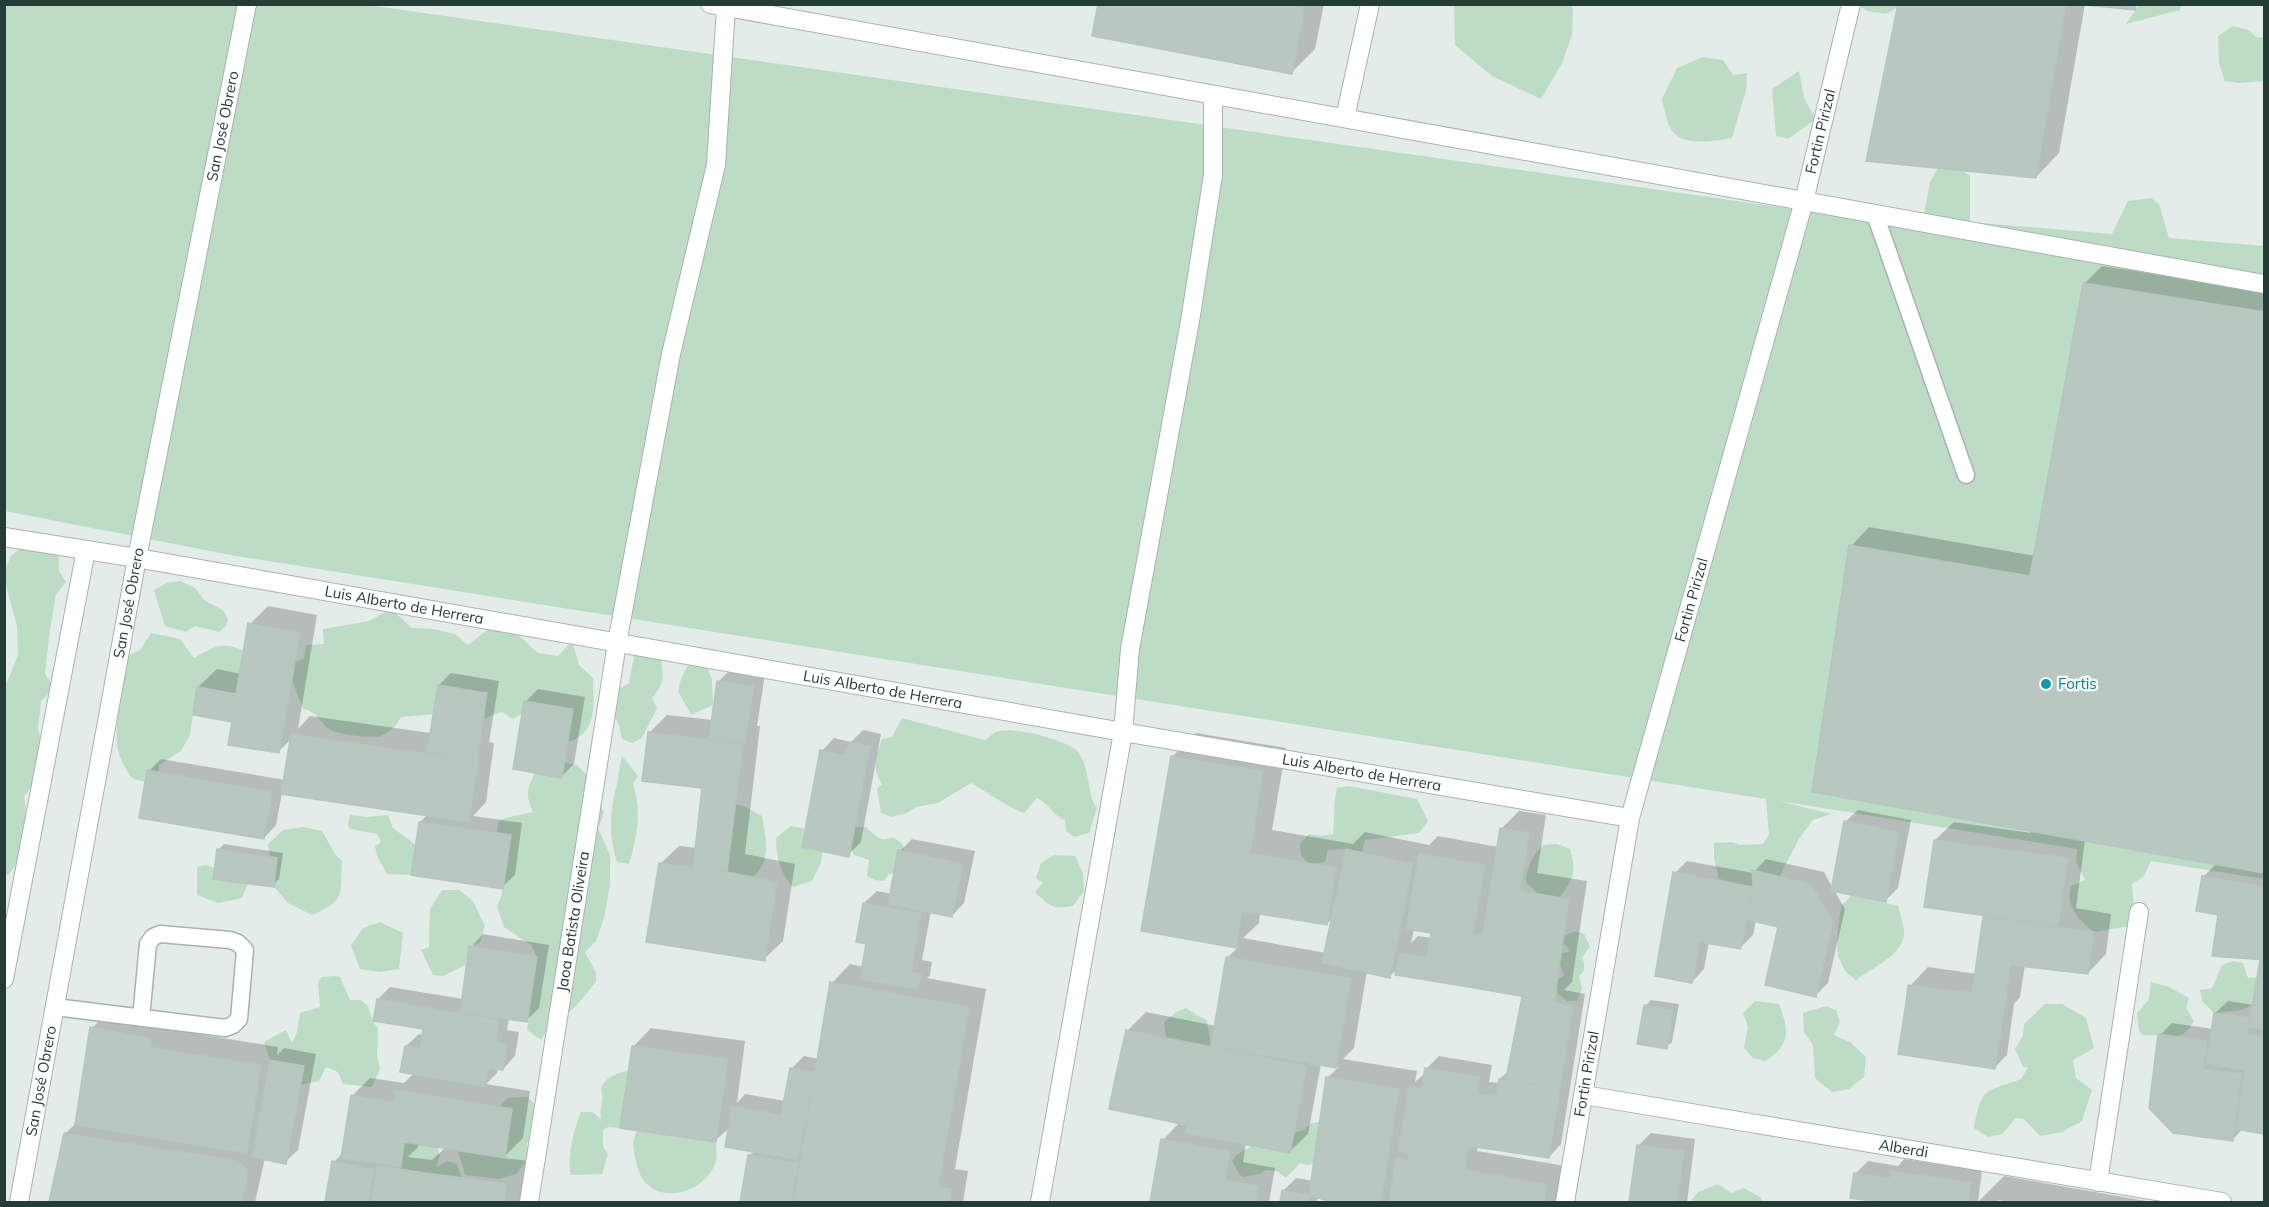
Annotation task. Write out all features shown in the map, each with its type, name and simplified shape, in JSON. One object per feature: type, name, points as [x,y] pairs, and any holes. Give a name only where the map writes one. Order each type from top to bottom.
[{"type":"street","name":"San José Obrero","points":[[19,1203],[137,558],[247,4]]},
{"type":"street","points":[[1345,118],[1370,4]]},
{"type":"street","name":"Fortin Pirizal","points":[[1565,1203],[1630,818],[1804,201],[1851,4]]},
{"type":"street","points":[[718,6],[2265,284]]},
{"type":"street","name":"Jaoa Batista Oliveira","points":[[529,1203],[617,643],[671,354],[716,165],[718,6]]},
{"type":"street","points":[[1040,1203],[1123,732],[1130,649],[1188,332],[1213,176],[1213,95]]},
{"type":"street","name":"Luis Alberto de Herrera","points":[[4,537],[137,558],[1123,732],[1630,818]]},
{"type":"street","points":[[4,980],[86,550]]},
{"type":"street","points":[[2098,1182],[2139,912]]},
{"type":"street","name":"Alberdi","points":[[1584,1095],[2222,1203]]},
{"type":"lane","points":[[1875,214],[1966,475]]},
{"type":"lane","points":[[55,1007],[141,1018],[225,1028],[233,1025],[239,1018],[245,950],[238,943],[230,940],[160,934],[153,937],[148,944],[141,1018]]},
{"type":"green space","points":[[2139,4],[2181,5],[2180,10],[2126,24]]},
{"type":"green space","points":[[4,5],[368,5],[1786,208],[1923,219],[1930,182],[1938,168],[1954,165],[1970,176],[1970,222],[2112,234],[2128,201],[2151,198],[2159,204],[2169,238],[2264,246],[2264,879],[2151,861],[2144,876],[2132,884],[2134,907],[2129,926],[2094,932],[2078,918],[2070,900],[2071,886],[2085,880],[2076,862],[2077,849],[1779,801],[1831,814],[1813,820],[1799,839],[1779,877],[1752,871],[1753,887],[1719,879],[1714,859],[1714,843],[1763,844],[1769,834],[1766,799],[236,556],[5,511]]},
{"type":"green space","points":[[1454,5],[1570,5],[1573,8],[1572,35],[1562,63],[1541,99],[1492,76],[1455,45]]},
{"type":"green space","points":[[1858,5],[1901,5],[1886,14],[1868,11]]},
{"type":"green space","points":[[2233,26],[2248,30],[2258,38],[2264,37],[2264,81],[2239,83],[2225,81],[2219,64],[2218,36]]},
{"type":"green space","points":[[1703,57],[1723,60],[1733,75],[1747,73],[1746,90],[1732,138],[1698,142],[1681,138],[1675,134],[1667,121],[1662,99],[1677,68]]},
{"type":"green space","points":[[1799,71],[1804,98],[1816,119],[1788,139],[1776,136],[1772,89]]},
{"type":"green space","points":[[39,533],[58,540],[59,571],[66,582],[56,594],[45,674],[55,688],[41,701],[38,729],[48,762],[24,797],[31,847],[5,876],[5,687],[18,655],[17,626],[5,582],[5,569],[11,556]]},
{"type":"green space","points":[[180,581],[195,588],[204,600],[224,611],[228,620],[226,626],[219,632],[195,626],[186,632],[165,626],[154,590],[167,583]]},
{"type":"green space","points":[[391,609],[412,628],[433,629],[455,634],[468,645],[491,627],[513,630],[538,653],[558,656],[572,641],[579,665],[593,678],[593,707],[590,724],[585,732],[568,742],[573,709],[524,701],[522,714],[513,719],[502,712],[483,719],[487,693],[438,685],[433,714],[401,717],[388,733],[381,736],[354,736],[329,729],[315,714],[303,709],[292,680],[294,663],[304,658],[306,645],[324,644],[323,629],[369,621]]},
{"type":"green space","points":[[151,633],[180,639],[194,658],[223,646],[243,650],[236,694],[197,687],[190,735],[181,751],[159,765],[159,772],[145,782],[132,778],[121,760],[117,743],[120,704],[111,696],[109,665],[140,650]]},
{"type":"green space","points":[[635,651],[660,656],[663,674],[659,688],[652,698],[657,708],[642,738],[632,743],[622,739],[619,725],[612,711],[616,691],[629,683]]},
{"type":"green space","points":[[690,661],[707,667],[712,679],[713,705],[691,715],[678,691]]},
{"type":"green space","points":[[902,718],[985,740],[996,732],[1013,730],[1062,742],[1071,747],[1081,757],[1091,795],[1097,808],[1089,833],[1074,837],[1066,831],[1065,820],[1037,798],[1024,813],[971,783],[938,803],[916,807],[907,813],[891,817],[881,813],[877,789],[882,784],[877,772],[876,757],[882,739],[892,737]]},
{"type":"green space","points":[[622,756],[638,776],[633,784],[638,814],[629,864],[617,862],[611,833],[613,804]]},
{"type":"green space","points":[[565,763],[577,765],[591,779],[604,813],[598,828],[610,855],[610,885],[604,918],[596,941],[585,952],[596,973],[596,982],[577,1005],[549,1027],[541,1040],[527,1030],[537,957],[531,945],[504,927],[497,907],[502,894],[510,835],[497,833],[498,822],[505,818],[533,812],[528,792],[535,773],[562,777]]},
{"type":"green space","points":[[1349,786],[1417,799],[1428,821],[1419,833],[1365,840],[1362,852],[1346,849],[1328,850],[1325,862],[1309,864],[1301,855],[1300,844],[1309,834],[1321,836],[1333,834],[1337,788]]},
{"type":"green space","points":[[735,804],[762,816],[766,841],[765,857],[763,864],[753,877],[727,872]]},
{"type":"green space","points":[[350,815],[367,817],[388,815],[393,828],[416,845],[411,875],[387,874],[377,856],[375,846],[381,842],[377,834],[350,829],[348,825]]},
{"type":"green space","points":[[791,826],[806,829],[802,847],[822,852],[821,863],[812,881],[793,887],[782,870],[776,845],[776,838]]},
{"type":"green space","points":[[303,827],[322,831],[335,854],[342,861],[339,896],[331,905],[312,915],[288,903],[274,887],[277,859],[270,857],[268,844],[283,830]]},
{"type":"green space","points":[[854,827],[866,827],[878,838],[893,837],[903,844],[904,851],[898,851],[894,873],[889,874],[884,881],[867,876],[869,860],[854,855],[851,847]]},
{"type":"green space","points":[[1557,844],[1570,849],[1573,863],[1573,874],[1560,897],[1537,893],[1526,882],[1529,866],[1539,849],[1543,845]]},
{"type":"green space","points":[[1054,855],[1075,856],[1083,873],[1084,891],[1073,906],[1052,906],[1035,892],[1043,883],[1036,878],[1041,863]]},
{"type":"green space","points":[[206,865],[214,868],[213,879],[248,883],[242,898],[218,903],[197,895],[197,867]]},
{"type":"green space","points":[[442,890],[459,890],[473,901],[485,926],[480,943],[469,946],[467,964],[443,976],[433,975],[421,950],[429,947],[430,909]]},
{"type":"green space","points":[[1852,895],[1898,906],[1904,930],[1900,946],[1894,953],[1856,980],[1845,971],[1838,956],[1837,939],[1841,906]]},
{"type":"green space","points":[[380,922],[403,933],[399,969],[380,972],[360,969],[351,945],[363,928]]},
{"type":"green space","points":[[1575,931],[1584,934],[1590,946],[1582,958],[1584,971],[1579,976],[1582,989],[1577,1001],[1567,1001],[1558,994],[1557,981],[1564,975],[1559,963],[1561,953],[1569,952],[1567,946],[1562,944],[1564,936]]},
{"type":"green space","points":[[2233,961],[2243,963],[2248,978],[2257,977],[2252,1005],[2242,1010],[2214,1013],[2202,1001],[2200,990],[2212,988],[2222,965]]},
{"type":"green space","points":[[322,977],[340,977],[350,1000],[361,1000],[368,1006],[378,1029],[377,1055],[380,1069],[372,1087],[343,1084],[338,1072],[326,1067],[319,1081],[301,1085],[304,1066],[270,1060],[264,1042],[286,1030],[292,1043],[297,1032],[300,1013],[320,1007],[318,982]]},
{"type":"green space","points":[[2151,982],[2169,987],[2189,998],[2186,1008],[2194,1021],[2184,1033],[2172,1037],[2142,1035],[2139,1031],[2137,1013],[2149,999]]},
{"type":"green space","points":[[1755,1001],[1779,1004],[1785,1022],[1786,1036],[1780,1049],[1765,1061],[1753,1058],[1744,1048],[1748,1027],[1743,1013]]},
{"type":"green space","points":[[2045,1004],[2062,1004],[2086,1018],[2094,1048],[2073,1060],[2076,1078],[2092,1090],[2082,1121],[2062,1132],[2040,1136],[2024,1119],[2016,1118],[2002,1134],[1988,1137],[1974,1128],[1983,1097],[1992,1089],[2021,1079],[2028,1067],[2023,1067],[2015,1049],[2023,1036],[2024,1024]]},
{"type":"green space","points":[[1826,1006],[1836,1010],[1840,1022],[1834,1035],[1850,1042],[1866,1057],[1864,1077],[1849,1089],[1832,1092],[1815,1078],[1813,1045],[1804,1032],[1803,1013]]},
{"type":"green space","points":[[1186,1008],[1207,1020],[1211,1046],[1166,1038],[1164,1022],[1176,1012]]},
{"type":"green space","points":[[628,1071],[620,1128],[608,1127],[603,1130],[603,1147],[608,1154],[602,1174],[570,1175],[572,1143],[581,1112],[592,1112],[601,1119],[602,1086],[612,1076]]},
{"type":"green space","points":[[528,1097],[538,1108],[541,1122],[527,1143],[528,1153],[525,1163],[516,1174],[499,1179],[465,1175],[458,1151],[505,1158],[512,1109],[500,1106],[508,1098]]},
{"type":"green space","points":[[1319,1122],[1314,1163],[1306,1165],[1300,1163],[1286,1178],[1277,1171],[1266,1170],[1260,1174],[1244,1177],[1240,1175],[1232,1161],[1236,1155],[1252,1146],[1290,1153],[1294,1133],[1304,1130],[1311,1123]]},
{"type":"green space","points":[[637,1131],[716,1142],[716,1161],[712,1171],[696,1186],[686,1191],[665,1193],[655,1190],[640,1174],[633,1144]]},
{"type":"green space","points":[[404,1142],[437,1147],[440,1156],[436,1167],[448,1161],[457,1164],[462,1178],[401,1170]]},
{"type":"green space","points":[[1718,1184],[1731,1193],[1744,1188],[1760,1197],[1764,1202],[1690,1202],[1698,1192]]},
{"type":"building","points":[[1098,4],[1305,4],[1292,74],[1092,36]]},
{"type":"building","points":[[1898,4],[2066,4],[2036,178],[1866,161]]},
{"type":"building","points":[[2077,4],[2136,4],[2135,10]]},
{"type":"building","name":"Fortis","points":[[2083,283],[2264,312],[2264,873],[1812,792],[1849,545],[2030,576]]},
{"type":"building","points":[[248,623],[300,633],[279,753],[228,745],[232,722],[193,715],[197,687],[236,694]]},
{"type":"building","points":[[717,681],[754,686],[745,743],[709,738]]},
{"type":"building","points":[[438,685],[487,693],[477,761],[427,752]]},
{"type":"building","points":[[524,701],[573,709],[562,778],[513,769]]},
{"type":"building","points":[[648,732],[743,744],[727,872],[693,868],[702,788],[642,781]]},
{"type":"building","points":[[291,734],[478,761],[469,822],[281,794]]},
{"type":"building","points":[[849,742],[870,746],[849,857],[802,847],[820,750],[843,755]]},
{"type":"building","points":[[1171,756],[1263,771],[1250,853],[1336,868],[1327,925],[1242,911],[1236,948],[1141,931]]},
{"type":"building","points":[[147,770],[272,792],[264,839],[139,818]]},
{"type":"building","points":[[1844,821],[1899,832],[1886,902],[1831,891]]},
{"type":"building","points":[[419,822],[511,835],[503,889],[411,875]]},
{"type":"building","points":[[1500,828],[1529,833],[1520,891],[1569,899],[1554,1002],[1474,988]]},
{"type":"building","points":[[1934,840],[2068,858],[2058,926],[1924,907]]},
{"type":"building","points":[[217,849],[277,858],[274,887],[213,879]]},
{"type":"building","points":[[1346,849],[1413,864],[1390,978],[1322,963]]},
{"type":"building","points":[[898,850],[963,864],[952,917],[888,904]]},
{"type":"building","points":[[1419,854],[1485,865],[1473,934],[1483,936],[1474,988],[1395,975],[1399,953],[1427,958],[1431,933],[1406,929]]},
{"type":"building","points":[[659,863],[727,872],[777,882],[765,961],[646,942]]},
{"type":"building","points":[[1752,870],[1811,884],[1833,922],[1816,997],[1765,985],[1778,927],[1741,918],[1753,887]]},
{"type":"building","points":[[1673,872],[1753,887],[1741,949],[1700,942],[1692,983],[1655,976]]},
{"type":"building","points":[[2202,876],[2264,887],[2264,960],[2212,956],[2218,915],[2196,911]]},
{"type":"building","points":[[863,903],[921,913],[911,972],[921,974],[918,989],[860,979],[866,944],[856,942]]},
{"type":"building","points":[[1983,917],[2094,932],[2088,974],[2010,965],[2003,1017],[1906,1003],[1908,985],[1972,993]]},
{"type":"building","points":[[469,946],[537,957],[527,1022],[460,1012]]},
{"type":"building","points":[[1226,957],[1351,978],[1336,1068],[1211,1046]]},
{"type":"building","points":[[2260,959],[2264,960],[2264,1029],[2249,1027]]},
{"type":"building","points":[[830,982],[969,1007],[954,1097],[815,1072]]},
{"type":"building","points":[[1522,997],[1573,1006],[1560,1088],[1506,1079]]},
{"type":"building","points":[[377,999],[499,1020],[496,1042],[507,1044],[503,1070],[489,1068],[485,1087],[400,1072],[405,1046],[420,1048],[423,1029],[373,1021]]},
{"type":"building","points":[[1906,1003],[2003,1017],[1995,1069],[1898,1054]]},
{"type":"building","points":[[1644,1005],[1673,1010],[1667,1049],[1637,1044]]},
{"type":"building","points":[[2214,1013],[2250,1018],[2247,1034],[2264,1037],[2264,1134],[2236,1129],[2245,1070],[2206,1064]]},
{"type":"building","points":[[90,1027],[151,1038],[149,1047],[261,1065],[247,1153],[75,1125]]},
{"type":"building","points":[[1126,1030],[1307,1066],[1290,1153],[1185,1133],[1193,1095],[1115,1079]]},
{"type":"building","points":[[2158,1034],[2207,1041],[2203,1069],[2241,1074],[2233,1141],[2173,1133],[2149,1108]]},
{"type":"building","points":[[632,1046],[728,1059],[716,1142],[620,1128]]},
{"type":"building","points":[[270,1060],[304,1066],[286,1164],[252,1157]]},
{"type":"building","points":[[790,1068],[815,1072],[798,1160],[725,1147],[732,1106],[781,1115]]},
{"type":"building","points":[[1425,1068],[1480,1077],[1476,1102],[1465,1101],[1460,1135],[1470,1137],[1464,1174],[1408,1165],[1409,1154],[1398,1152],[1409,1086],[1421,1089]]},
{"type":"building","points":[[815,1072],[954,1097],[938,1187],[800,1166]]},
{"type":"building","points":[[1326,1077],[1399,1089],[1381,1202],[1331,1202],[1309,1195]]},
{"type":"building","points":[[1115,1079],[1193,1095],[1187,1125],[1109,1109]]},
{"type":"building","points":[[1499,1079],[1560,1088],[1549,1158],[1470,1146],[1470,1137],[1460,1135],[1465,1101],[1476,1102],[1477,1094],[1496,1096]]},
{"type":"building","points":[[395,1090],[512,1109],[505,1158],[404,1142],[401,1167],[341,1158],[351,1095],[394,1102]]},
{"type":"building","points":[[64,1133],[238,1161],[248,1170],[242,1202],[49,1202]]},
{"type":"building","points":[[1161,1139],[1230,1151],[1225,1180],[1258,1186],[1255,1202],[1150,1202]]},
{"type":"building","points":[[1637,1145],[1684,1151],[1677,1202],[1629,1202]]},
{"type":"building","points":[[748,1155],[798,1163],[792,1202],[740,1202]]},
{"type":"building","points":[[1396,1158],[1547,1184],[1544,1202],[1389,1202]]},
{"type":"building","points":[[332,1161],[374,1169],[368,1202],[325,1202]]},
{"type":"building","points":[[377,1166],[418,1172],[414,1202],[372,1202]]},
{"type":"building","points":[[800,1166],[951,1189],[949,1202],[794,1202]]},
{"type":"building","points":[[1891,1171],[1971,1183],[1968,1202],[1880,1202],[1850,1198],[1854,1173],[1890,1178]]},
{"type":"building","points":[[418,1172],[507,1184],[504,1202],[414,1202]]},
{"type":"building","points":[[1282,1190],[1309,1195],[1308,1202],[1280,1202]]},
{"type":"place","name":"Fortis","points":[[2046,684]]}]
